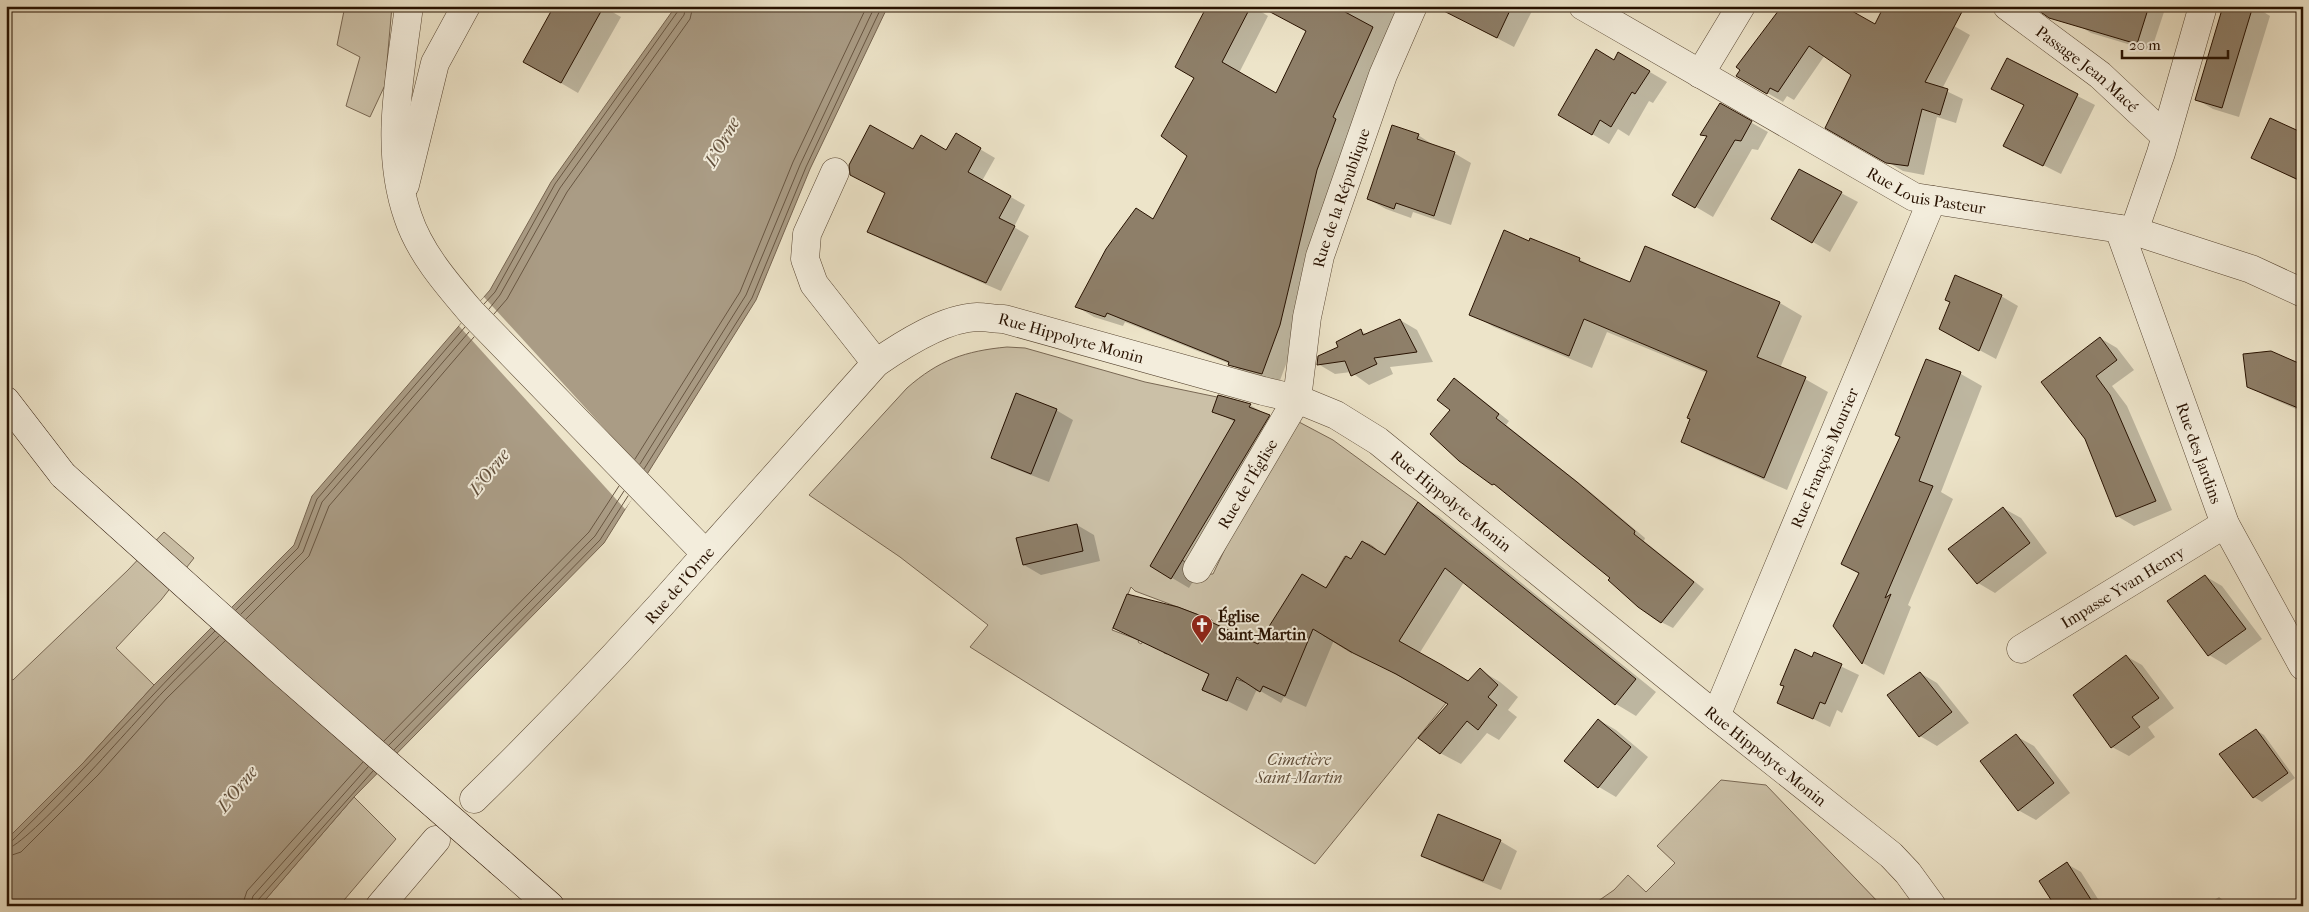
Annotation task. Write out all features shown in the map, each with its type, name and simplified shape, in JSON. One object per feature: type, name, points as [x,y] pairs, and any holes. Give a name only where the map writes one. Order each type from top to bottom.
[{"type":"street","points":[[409,6],[394,145],[402,196],[408,218],[419,242],[443,278],[471,312],[706,554]]},
{"type":"street","points":[[402,196],[435,62],[466,6]]},
{"type":"street","name":"Rue de la République","points":[[1297,399],[1307,317],[1320,256],[1383,75],[1413,6]]},
{"type":"street","name":"Rue Louis Pasteur","points":[[1583,6],[1914,197],[2126,230],[2251,270],[2303,292]]},
{"type":"street","points":[[1700,74],[1741,6]]},
{"type":"street","name":"Passage Jean Macé","points":[[2007,6],[2100,76],[2165,136]]},
{"type":"street","points":[[2126,230],[2165,136],[2203,6]]},
{"type":"street","points":[[835,172],[807,234],[806,259],[814,284],[876,363]]},
{"type":"street","name":"Rue François Mourier","points":[[1716,716],[1932,200]]},
{"type":"street","name":"Rue des Jardins","points":[[2126,230],[2225,524],[2303,666]]},
{"type":"street","name":"Rue Hippolyte Monin","points":[[876,363],[906,341],[952,323],[976,317],[1004,319],[1297,399],[1336,415],[1378,441],[1716,716],[1891,855],[1908,873],[1932,906]]},
{"type":"street","name":"Rue de l'Orne","points":[[474,799],[551,724],[630,640],[876,363]]},
{"type":"street","name":"Rue de l'Église","points":[[1196,569],[1297,399]]},
{"type":"street","points":[[6,401],[63,475]]},
{"type":"street","points":[[6,431],[63,475],[280,670],[550,906]]},
{"type":"street","name":"Impasse Yvan Henry","points":[[2021,649],[2225,524]]},
{"type":"street","points":[[380,906],[436,840]]},
{"type":"green space","points":[[345,6],[392,6],[385,85],[370,117],[346,106],[360,57],[337,45]]},
{"type":"green space","name":"Cimetière Saint-Martin","points":[[1007,347],[1025,348],[1145,382],[1217,397],[1235,420],[1182,560],[1206,574],[1213,574],[1241,515],[1299,422],[1333,440],[1418,502],[1382,559],[1374,548],[1365,543],[1361,543],[1354,561],[1345,556],[1326,588],[1323,635],[1352,653],[1353,651],[1426,690],[1446,703],[1315,864],[970,647],[988,625],[900,557],[809,495],[907,388],[919,378],[953,358]],"holes":[[[1131,587],[1135,591],[1212,620],[1210,625],[1297,666],[1285,696],[1263,686],[1258,691],[1255,689],[1256,686],[1236,679],[1226,700],[1202,690],[1212,667],[1169,652],[1167,654],[1164,653],[1165,650],[1143,641],[1141,644],[1138,642],[1139,640],[1112,630],[1130,595],[1128,594]]]},
{"type":"green space","points":[[164,532],[194,558],[161,600],[116,648],[154,685],[84,762],[6,840],[6,676],[13,680],[128,570]]},
{"type":"green space","points":[[1721,780],[1766,785],[1879,903],[1875,906],[1591,906],[1614,890],[1628,875],[1646,892],[1675,863],[1657,846]]},
{"type":"green space","points":[[354,797],[396,839],[339,906],[260,906]]},
{"type":"water","name":"L'Orne","points":[[676,6],[888,6],[810,169],[756,300],[604,543],[354,797],[260,906],[6,906],[6,840],[84,762],[154,685],[294,545],[312,496],[490,290],[551,182]]},
{"type":"pier","points":[[484,297],[647,475],[625,509],[459,326]]},
{"type":"building","points":[[554,6],[604,6],[561,83],[523,62]]},
{"type":"building","points":[[1207,6],[1251,6],[1222,62],[1276,93],[1306,31],[1259,6],[1334,6],[1373,27],[1333,117],[1336,119],[1317,170],[1280,325],[1262,374],[1228,365],[1229,362],[1107,313],[1105,317],[1075,307],[1106,249],[1136,208],[1153,219],[1187,156],[1161,136],[1194,78],[1175,67]]},
{"type":"building","points":[[1434,6],[1512,6],[1497,38]]},
{"type":"building","points":[[1782,6],[1843,6],[1875,24],[1884,6],[1965,6],[1925,82],[1948,89],[1940,115],[1922,109],[1908,166],[1886,163],[1825,128],[1851,75],[1809,46],[1778,92],[1770,88],[1767,94],[1736,76],[1740,70],[1736,67]]},
{"type":"building","points":[[2039,6],[2149,6],[2137,44],[2049,18],[2038,10]]},
{"type":"building","points":[[2223,6],[2253,6],[2222,108],[2195,100]]},
{"type":"building","points":[[1596,49],[1614,60],[1618,52],[1650,71],[1635,94],[1632,92],[1611,127],[1600,120],[1592,135],[1558,115]]},
{"type":"building","points":[[2007,58],[2078,94],[2043,166],[2003,146],[2024,105],[1991,89]]},
{"type":"building","points":[[1720,103],[1752,121],[1741,141],[1735,140],[1695,208],[1672,195],[1707,136],[1700,135]]},
{"type":"building","points":[[2270,118],[2303,133],[2303,182],[2251,158]]},
{"type":"building","points":[[870,125],[913,149],[921,135],[946,150],[956,133],[981,148],[968,172],[1011,196],[999,218],[1015,226],[986,283],[867,232],[885,193],[850,175],[849,165]]},
{"type":"building","points":[[1392,125],[1419,134],[1417,139],[1455,152],[1434,216],[1396,203],[1394,209],[1367,199]]},
{"type":"building","points":[[1799,169],[1842,192],[1812,243],[1771,219]]},
{"type":"building","points":[[1504,230],[1529,241],[1530,238],[1580,258],[1579,261],[1630,282],[1645,246],[1780,302],[1757,357],[1806,377],[1764,478],[1681,442],[1690,419],[1687,418],[1707,371],[1584,319],[1569,356],[1469,315]]},
{"type":"building","points":[[1955,275],[2002,295],[1979,351],[1939,329],[1950,302],[1945,300]]},
{"type":"building","points":[[1400,319],[1417,352],[1374,358],[1377,364],[1351,376],[1345,361],[1317,365],[1318,356],[1338,347],[1336,342],[1361,329],[1363,335]]},
{"type":"building","points":[[2100,337],[2117,360],[2096,376],[2110,395],[2156,501],[2116,517],[2085,439],[2041,382]]},
{"type":"building","points":[[2271,351],[2303,365],[2303,410],[2247,387],[2243,354]]},
{"type":"building","points":[[1926,359],[1961,372],[1919,481],[1933,486],[1885,598],[1891,594],[1862,664],[1833,626],[1859,573],[1841,564],[1900,437],[1895,435]]},
{"type":"building","points":[[1454,378],[1499,414],[1496,418],[1577,482],[1635,531],[1634,534],[1694,582],[1661,623],[1638,607],[1608,580],[1610,578],[1494,484],[1492,485],[1459,461],[1430,434],[1450,410],[1437,400]]},
{"type":"building","points":[[1016,393],[1057,409],[1031,474],[991,458]]},
{"type":"building","points":[[1218,395],[1251,404],[1249,407],[1270,415],[1171,579],[1150,566],[1235,420],[1212,412]]},
{"type":"building","points":[[1418,502],[1636,679],[1615,705],[1445,568],[1399,641],[1468,681],[1480,668],[1498,685],[1488,697],[1497,705],[1478,730],[1467,721],[1440,754],[1418,738],[1448,704],[1396,674],[1353,653],[1313,629],[1285,696],[1263,686],[1260,692],[1237,677],[1227,701],[1202,690],[1209,674],[1113,628],[1127,594],[1178,607],[1212,620],[1211,622],[1258,644],[1302,574],[1326,588],[1346,556],[1351,559],[1362,541],[1385,555]]},
{"type":"building","points":[[2003,507],[2030,543],[1977,584],[1948,549]]},
{"type":"building","points":[[1077,524],[1083,551],[1023,565],[1016,538]]},
{"type":"building","points":[[2205,575],[2246,629],[2208,656],[2167,601]]},
{"type":"building","points":[[1795,649],[1812,657],[1814,652],[1842,664],[1825,704],[1820,702],[1813,719],[1777,703],[1784,686],[1780,685]]},
{"type":"building","points":[[2126,655],[2159,698],[2132,717],[2140,727],[2111,748],[2073,695]]},
{"type":"building","points":[[1920,672],[1952,712],[1919,737],[1887,695]]},
{"type":"building","points":[[1598,719],[1631,747],[1598,788],[1564,761]]},
{"type":"building","points":[[2256,729],[2288,773],[2253,798],[2219,754]]},
{"type":"building","points":[[2016,734],[2054,783],[2018,811],[1980,761]]},
{"type":"building","points":[[1438,814],[1501,840],[1483,881],[1421,856]]},
{"type":"building","points":[[2067,862],[2095,906],[2055,906],[2039,881]]},
{"type":"place","name":"Église Saint-Martin","points":[[1202,644]]}]
